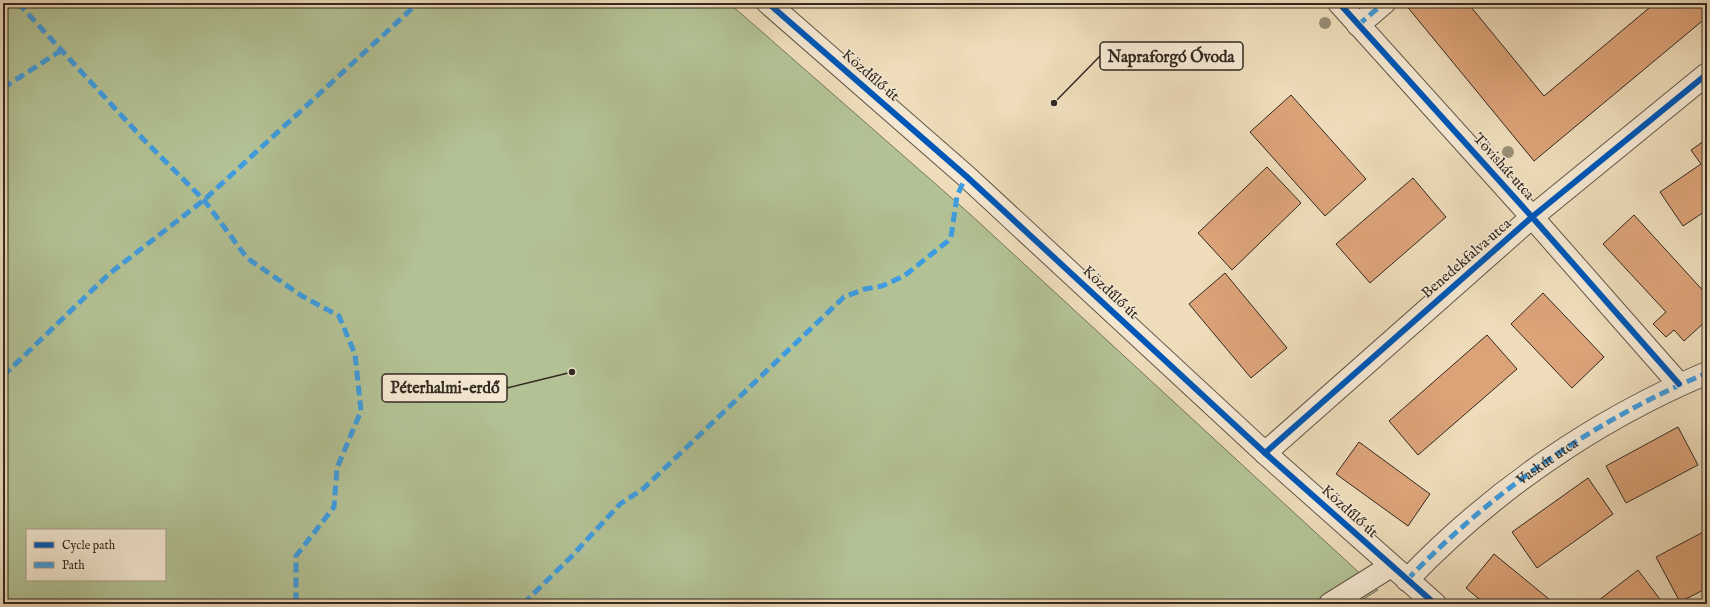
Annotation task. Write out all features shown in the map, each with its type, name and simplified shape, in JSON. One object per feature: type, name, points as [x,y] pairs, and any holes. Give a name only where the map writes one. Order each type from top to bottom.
[{"type":"street","name":"Közdűlő út","points":[[768,3],[966,176],[1265,453],[1435,604]]},
{"type":"street","name":"Tövishát utca","points":[[1339,3],[1680,384]]},
{"type":"street","points":[[1358,25],[1384,3]]},
{"type":"street","name":"Benedekfalva utca","points":[[1265,453],[1532,217],[1707,74]]},
{"type":"street","name":"Vaskút utca","points":[[1408,580],[1426,561],[1487,506],[1557,454],[1619,416],[1680,384],[1707,373]]},
{"type":"street","points":[[1330,604],[1391,566]]},
{"type":"green space","points":[[3,3],[729,3],[971,215],[1378,590],[1356,604],[3,604]]},
{"type":"building","points":[[1475,3],[1471,7],[1544,96],[1655,3],[1707,3],[1707,17],[1534,161],[1405,4]]},
{"type":"building","points":[[1291,95],[1366,179],[1325,216],[1250,132]]},
{"type":"building","points":[[1707,139],[1707,210],[1683,226],[1660,192],[1701,164],[1691,150]]},
{"type":"building","points":[[1267,167],[1301,203],[1232,270],[1198,233]]},
{"type":"building","points":[[1413,178],[1446,217],[1370,283],[1336,244]]},
{"type":"building","points":[[1634,215],[1707,295],[1707,320],[1684,341],[1674,330],[1666,337],[1653,324],[1666,312],[1603,244]]},
{"type":"building","points":[[1225,273],[1287,348],[1251,378],[1189,304]]},
{"type":"building","points":[[1543,293],[1604,357],[1572,388],[1511,324]]},
{"type":"building","points":[[1487,335],[1517,369],[1418,455],[1389,421]]},
{"type":"building","points":[[1678,427],[1698,465],[1626,503],[1606,466]]},
{"type":"building","points":[[1359,442],[1430,494],[1408,526],[1336,474]]},
{"type":"building","points":[[1588,478],[1613,514],[1537,568],[1512,532]]},
{"type":"building","points":[[1707,530],[1707,588],[1680,602],[1656,557]]},
{"type":"building","points":[[1494,554],[1555,604],[1485,604],[1466,588]]},
{"type":"building","points":[[1638,570],[1662,602],[1660,604],[1594,604]]},
{"type":"marked path","points":[[18,3],[145,141],[204,200],[247,258],[302,296],[339,316],[355,354],[361,411],[337,468],[334,507],[296,556],[296,604]]},
{"type":"marked path","points":[[3,376],[109,274],[204,200],[418,3]]},
{"type":"marked path","points":[[1358,25],[1384,3]]},
{"type":"marked path","points":[[3,88],[62,50]]},
{"type":"marked path","points":[[523,604],[571,557],[620,504],[643,489],[844,297],[865,289],[882,286],[904,276],[948,241],[951,237],[957,196],[966,176]]},
{"type":"marked path","points":[[1407,580],[1439,548],[1474,517],[1509,488],[1546,461],[1625,413],[1665,392],[1707,373]]},
{"type":"cycle path","points":[[768,3],[966,176],[1265,453],[1435,604]]},
{"type":"cycle path","points":[[1339,3],[1532,217],[1679,384]]},
{"type":"cycle path","points":[[1265,453],[1532,217],[1707,74]]},
{"type":"place","name":"Napraforgó Óvoda","points":[[1054,103]]},
{"type":"place","name":"Péterhalmi-erdő","points":[[572,372]]}]
